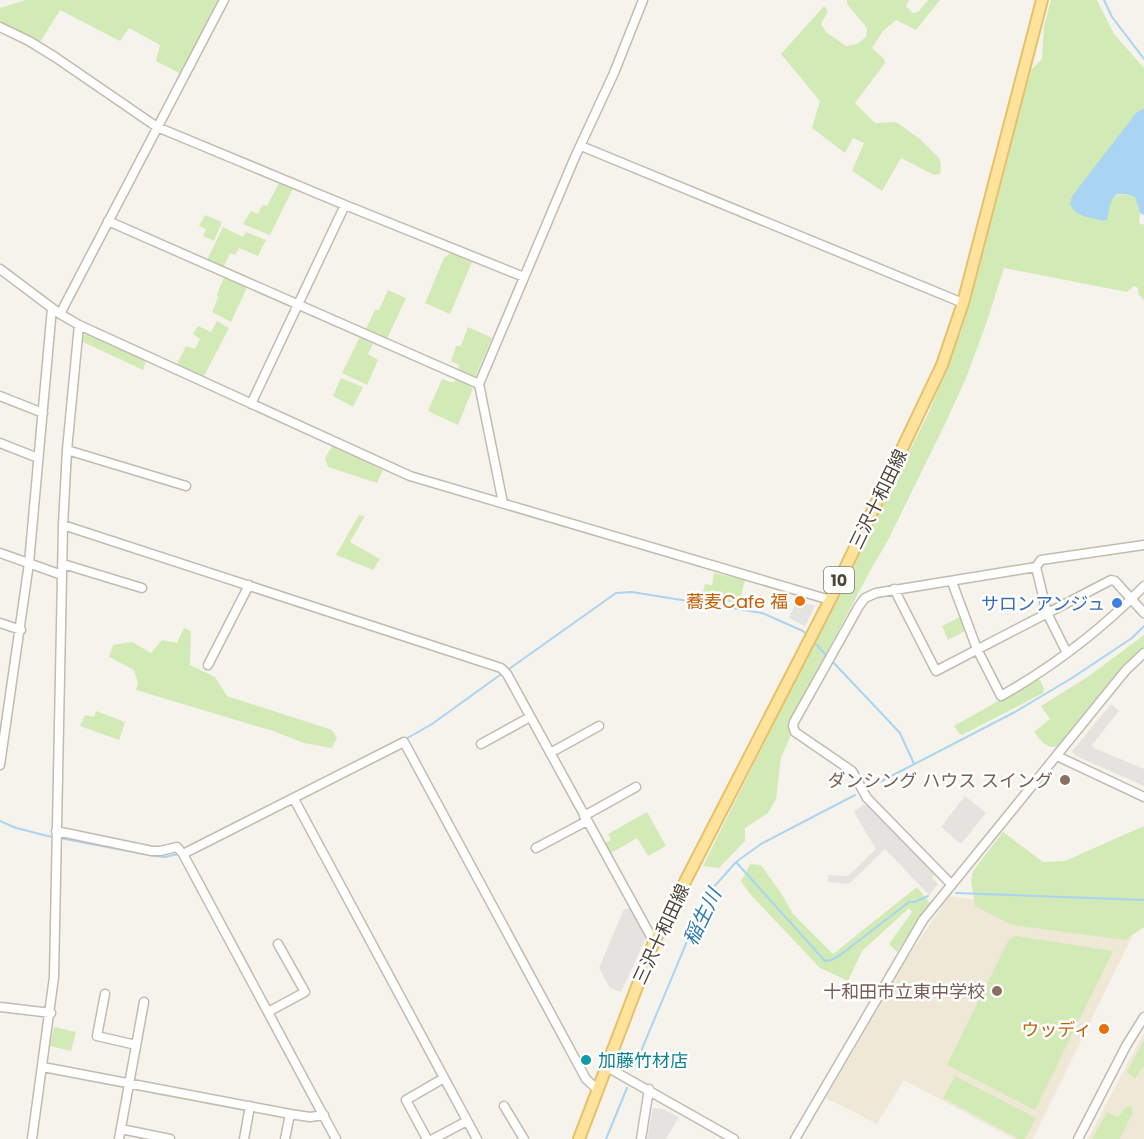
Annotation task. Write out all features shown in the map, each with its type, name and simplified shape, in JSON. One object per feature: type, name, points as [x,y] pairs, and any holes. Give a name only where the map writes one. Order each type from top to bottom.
[{"type":"main road","name":"三沢十和田線","points":[[579,1139],[654,942],[830,600],[933,384],[954,334],[1042,0]]},
{"type":"street","points":[[0,765],[21,630],[38,458],[56,311],[108,222],[224,0]]},
{"type":"street","points":[[503,503],[479,384],[575,157],[614,73],[643,0]]},
{"type":"street","points":[[0,27],[55,57],[157,127],[524,277]]},
{"type":"street","points":[[581,146],[963,303]]},
{"type":"street","points":[[251,404],[345,205]]},
{"type":"street","points":[[108,222],[479,384]]},
{"type":"street","points":[[0,269],[56,311],[79,325],[410,476],[830,600]]},
{"type":"street","points":[[32,1139],[44,1067],[54,977],[63,525],[67,450],[79,325]]},
{"type":"street","points":[[0,396],[43,413]]},
{"type":"street","points":[[0,443],[38,458]]},
{"type":"street","points":[[67,450],[186,486]]},
{"type":"street","points":[[63,525],[501,669],[507,674],[654,942]]},
{"type":"street","points":[[951,884],[867,798],[852,771],[795,732],[793,726],[859,606],[865,598],[876,593],[1036,567],[1041,560],[1144,545]]},
{"type":"street","points":[[0,553],[62,575]]},
{"type":"street","points":[[63,564],[142,588]]},
{"type":"street","points":[[1036,567],[1047,613],[1067,653]]},
{"type":"street","points":[[894,590],[936,671],[1111,580],[1115,581],[1144,613]]},
{"type":"street","points":[[952,582],[977,649],[1001,696],[1029,680],[1101,627],[1144,586]]},
{"type":"street","points":[[208,665],[249,585]]},
{"type":"street","points":[[0,623],[21,630]]},
{"type":"street","points":[[795,1139],[913,935],[951,884],[1126,670],[1144,653]]},
{"type":"street","points":[[481,744],[530,717]]},
{"type":"street","points":[[550,753],[599,726]]},
{"type":"street","points":[[183,854],[404,742],[586,1079],[597,1089]]},
{"type":"street","points":[[1057,756],[1144,797]]},
{"type":"street","points":[[536,848],[636,787]]},
{"type":"street","points":[[294,798],[477,1139]]},
{"type":"street","points":[[56,831],[152,851],[177,847],[183,854],[336,1139]]},
{"type":"street","points":[[268,1012],[305,992],[278,944]]},
{"type":"street","points":[[105,994],[97,1036],[136,1045]]},
{"type":"street","points":[[119,1139],[144,1002]]},
{"type":"street","points":[[0,1007],[51,1013]]},
{"type":"street","points":[[1078,1139],[1126,1046],[1144,1017]]},
{"type":"street","points":[[605,1066],[734,1139]]},
{"type":"street","points":[[44,1067],[290,1114],[310,1117],[324,1115]]},
{"type":"street","points":[[427,1139],[406,1100],[444,1078]]},
{"type":"street","points":[[642,1139],[649,1089]]},
{"type":"street","points":[[244,1139],[250,1106]]},
{"type":"street","points":[[504,1106],[524,1139]]},
{"type":"street","points":[[285,1139],[290,1114]]},
{"type":"street","points":[[433,1139],[467,1121]]},
{"type":"street","points":[[121,1129],[170,1139]]},
{"type":"shaded area","points":[[797,601],[815,606],[805,626],[789,618]]},
{"type":"shaded area","points":[[1111,704],[1119,711],[1092,745],[1094,748],[1144,769],[1144,786],[1076,756],[1072,751]]},
{"type":"shaded area","points":[[965,796],[986,813],[961,844],[941,827]]},
{"type":"shaded area","points":[[863,805],[867,805],[934,874],[932,878],[938,884],[929,895],[885,849],[849,884],[828,882],[828,875],[848,876],[876,849],[854,812]]},
{"type":"shaded area","name":"十和田市立東中学校","points":[[949,896],[1129,922],[1132,936],[1033,1139],[1014,1139],[904,1080],[877,1124],[826,1098],[904,963]]},
{"type":"shaded area","points":[[624,909],[632,909],[646,938],[621,992],[610,988],[599,968]]},
{"type":"shaded area","points":[[1144,1034],[1144,1139],[1088,1139],[1141,1038]]},
{"type":"shaded area","points":[[653,1108],[663,1109],[679,1117],[666,1139],[647,1139]]},
{"type":"green space","points":[[26,0],[218,0],[181,74],[156,61],[160,45],[129,28],[120,41],[60,10],[40,42],[0,22],[0,8]]},
{"type":"green space","points":[[847,0],[909,0],[906,6],[913,13],[918,12],[928,0],[940,0],[916,30],[896,20],[883,31],[872,48],[884,59],[885,63],[855,103],[875,123],[896,122],[920,139],[939,158],[940,174],[934,175],[901,158],[882,191],[852,171],[864,143],[853,138],[845,153],[812,128],[820,101],[781,54],[824,6],[828,11],[821,24],[826,32],[846,46],[857,44],[866,37],[867,28],[847,4]]},
{"type":"green space","points":[[1051,0],[1097,0],[1114,34],[1144,68],[1144,108],[1136,113],[1070,202],[1108,215],[1112,200],[1119,195],[1135,197],[1140,213],[1139,223],[1144,225],[1144,300],[1138,294],[1138,288],[1134,286],[1127,292],[1004,268],[966,378],[945,424],[887,542],[789,724],[791,735],[781,757],[776,799],[768,813],[745,828],[745,841],[719,868],[703,866],[929,412],[962,329],[1031,70],[1042,59],[1044,26]]},
{"type":"green space","points":[[280,181],[293,188],[270,235],[243,224],[251,211],[258,214],[262,205],[267,206]]},
{"type":"green space","points":[[205,215],[222,222],[214,241],[203,236],[206,229],[199,226]]},
{"type":"green space","points":[[223,227],[243,237],[246,232],[266,240],[258,256],[239,248],[235,255],[230,253],[224,266],[207,260]]},
{"type":"green space","points":[[450,253],[472,262],[450,314],[425,303],[444,258]]},
{"type":"green space","points":[[224,278],[247,287],[231,322],[212,312]]},
{"type":"green space","points":[[388,290],[406,298],[386,341],[365,331],[375,310],[379,310]]},
{"type":"green space","points":[[217,321],[229,328],[204,376],[177,364],[186,346],[195,349],[200,339],[193,334],[198,326],[211,332]]},
{"type":"green space","points":[[468,327],[492,338],[475,377],[458,370],[459,365],[451,361],[456,346],[461,346]]},
{"type":"green space","points":[[88,334],[146,360],[143,370],[81,341],[82,336]]},
{"type":"green space","points":[[360,337],[373,344],[368,354],[378,360],[367,385],[342,373]]},
{"type":"green space","points":[[341,378],[363,387],[353,407],[333,396]]},
{"type":"green space","points":[[442,379],[454,383],[456,379],[473,388],[458,425],[428,411]]},
{"type":"green space","points":[[333,445],[383,470],[377,483],[328,467],[325,458]]},
{"type":"green space","points":[[359,515],[365,516],[350,542],[380,559],[373,570],[336,555]]},
{"type":"green space","points":[[714,573],[745,580],[739,604],[702,596],[705,584],[712,585]]},
{"type":"green space","points":[[960,617],[965,631],[948,640],[942,626]]},
{"type":"green space","points":[[184,628],[191,631],[190,665],[215,677],[227,696],[332,730],[337,738],[332,748],[304,743],[273,731],[136,690],[138,683],[134,670],[109,657],[113,645],[132,642],[151,653],[162,640],[177,643]]},
{"type":"green space","points":[[1144,635],[1144,649],[1113,678],[1057,747],[1041,741],[1034,732],[1050,719],[1041,706],[1089,676]]},
{"type":"green space","points":[[1035,680],[1040,680],[1044,689],[1043,693],[962,735],[954,726]]},
{"type":"green space","points":[[96,711],[125,722],[119,740],[80,726],[85,715],[94,717]]},
{"type":"green space","points":[[647,812],[666,846],[648,856],[637,838],[611,853],[605,843],[611,840],[608,834]]},
{"type":"green space","points":[[1144,826],[1144,927],[1125,940],[1012,925],[975,906],[971,881],[973,871],[1003,832],[1043,862],[1065,861]]},
{"type":"green space","points":[[750,864],[761,865],[793,914],[833,954],[917,887],[930,903],[897,952],[889,944],[912,912],[909,908],[862,951],[848,981],[820,968],[750,894],[741,881]]},
{"type":"green space","points":[[1016,936],[1113,951],[1035,1110],[947,1065],[1009,939]]},
{"type":"green space","points":[[54,1027],[76,1032],[71,1051],[50,1046]]},
{"type":"green space","points":[[1144,1040],[1144,1065],[1135,1079],[1127,1072]]},
{"type":"green space","points":[[955,1076],[1036,1118],[1025,1139],[1019,1139],[943,1098]]},
{"type":"green space","points":[[1131,1106],[1133,1112],[1120,1139],[1092,1139],[1107,1112],[1118,1117],[1126,1107]]},
{"type":"water","points":[[1144,108],[1144,215],[1140,213],[1135,197],[1127,194],[1117,195],[1114,198],[1107,220],[1078,214],[1070,202],[1073,195],[1136,113]]},
{"type":"waterway","name":"稲生川","points":[[1104,0],[1112,17],[1144,59]]},
{"type":"waterway","points":[[509,669],[616,593],[632,592],[762,613],[808,635]]},
{"type":"waterway","name":"稲生川","points":[[870,787],[1015,712],[1072,678],[1132,638],[1144,626]]},
{"type":"waterway","points":[[814,642],[828,657]]},
{"type":"waterway","points":[[832,661],[900,733],[914,764]]},
{"type":"waterway","points":[[404,740],[432,724],[500,675]]},
{"type":"waterway","name":"稲生川","points":[[634,1068],[698,915],[713,888],[736,862],[761,844],[855,795]]},
{"type":"waterway","points":[[0,821],[16,828],[52,837]]},
{"type":"waterway","points":[[60,838],[154,856],[165,857],[178,854]]},
{"type":"waterway","points":[[736,862],[825,961],[839,956],[909,902],[915,902],[928,896]]},
{"type":"waterway","points":[[956,893],[1144,900]]},
{"type":"waterway","name":"稲生川","points":[[606,1139],[627,1088]]},
{"type":"place","name":"蕎麦Cafe 福","points":[[800,601]]},
{"type":"place","name":"サロンアンジュ","points":[[1117,603]]},
{"type":"place","name":"ダンシング ハウス スイング","points":[[1065,780]]},
{"type":"place","name":"十和田市立東中学校","points":[[997,991]]},
{"type":"place","name":"ウッディ","points":[[1104,1029]]},
{"type":"place","name":"加藤竹材店","points":[[586,1060]]}]
